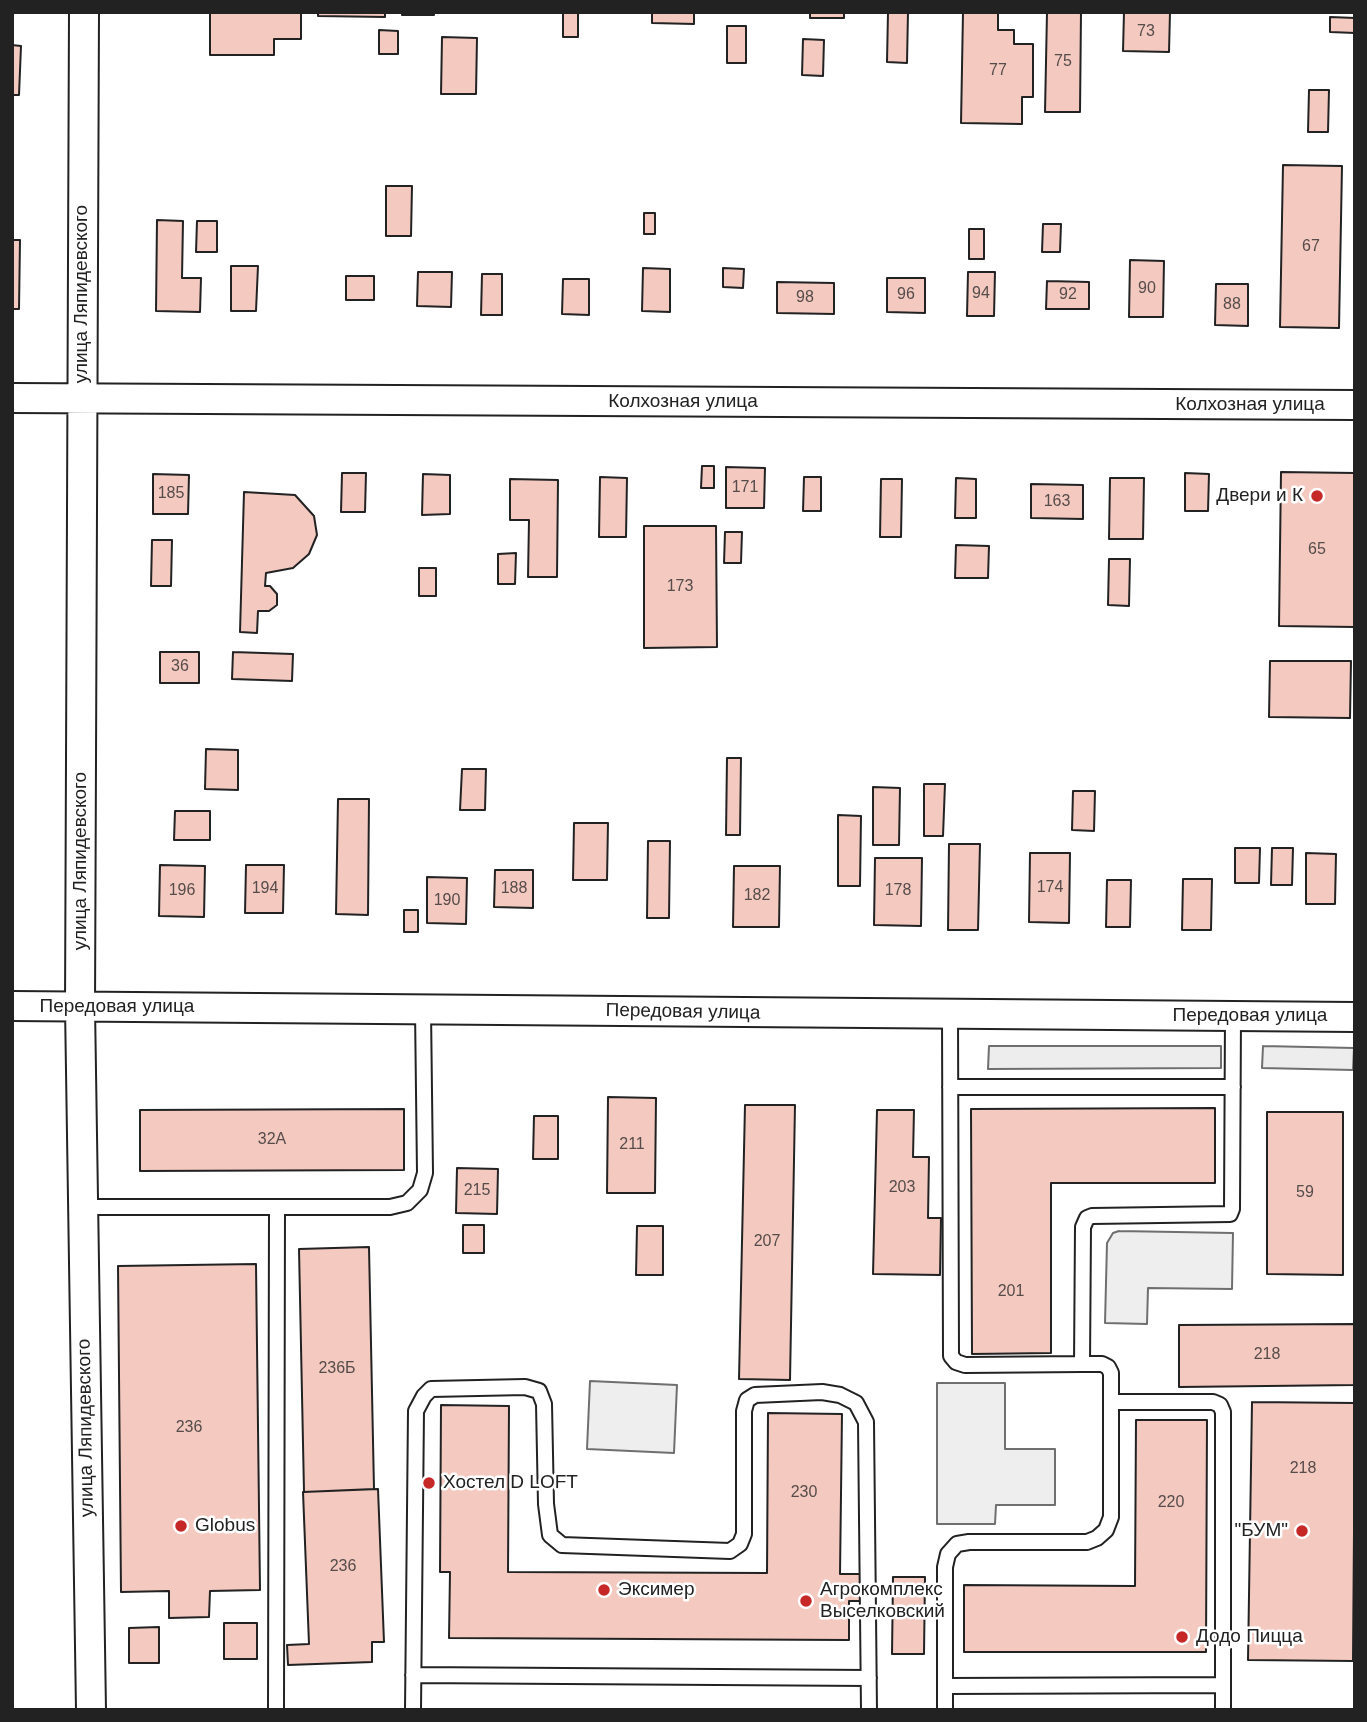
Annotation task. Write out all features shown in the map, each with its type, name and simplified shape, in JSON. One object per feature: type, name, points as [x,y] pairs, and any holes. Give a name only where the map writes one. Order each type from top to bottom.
[{"type":"street","name":"улица Ляпидевского","points":[[84,12],[80,1007],[90,1710]]},
{"type":"street","name":"Колхозная улица","points":[[12,398],[1355,405]]},
{"type":"street","name":"Передовая улица","points":[[12,1006],[1355,1017]]},
{"type":"lane","points":[[83,1207],[390,1207],[407,1203],[421,1190],[425,1173],[423,1010]]},
{"type":"lane","points":[[945,1710],[945,1567],[948,1554],[957,1544],[970,1542],[1087,1542],[1106,1530],[1111,1517],[1111,1373],[1108,1367],[1102,1364],[965,1365],[951,1356],[950,1014]]},
{"type":"lane","points":[[1082,1364],[1084,1222],[1093,1216],[1230,1214],[1233,1016]]},
{"type":"lane","points":[[950,1087],[1233,1087]]},
{"type":"lane","points":[[276,1710],[277,1207]]},
{"type":"lane","points":[[413,1710],[416,1411],[431,1389],[525,1387],[539,1391],[544,1404],[546,1504],[550,1535],[562,1545],[730,1551],[740,1544],[744,1534],[744,1410],[747,1400],[755,1395],[822,1392],[840,1395],[856,1403],[866,1422],[869,1710]]},
{"type":"lane","points":[[1111,1402],[1213,1402],[1220,1405],[1223,1412],[1223,1710]]},
{"type":"lane","points":[[413,1675],[869,1678]]},
{"type":"lane","points":[[945,1686],[1223,1685]]},
{"type":"shaded area","points":[[989,1046],[1221,1046],[1221,1068],[988,1069]]},
{"type":"shaded area","points":[[1263,1046],[1354,1048],[1353,1070],[1262,1068]]},
{"type":"shaded area","points":[[1113,1233],[1233,1233],[1232,1289],[1148,1288],[1147,1324],[1105,1323],[1107,1243]]},
{"type":"shaded area","points":[[590,1381],[677,1385],[674,1453],[587,1449]]},
{"type":"shaded area","points":[[937,1383],[1005,1383],[1005,1449],[1055,1449],[1055,1505],[996,1505],[995,1524],[937,1524]]},
{"type":"building","points":[[210,12],[301,12],[301,39],[274,39],[274,55],[210,55]]},
{"type":"building","points":[[318,12],[385,12],[385,17],[318,16]]},
{"type":"building","points":[[402,12],[434,12],[434,15],[402,15]]},
{"type":"building","points":[[563,12],[578,12],[578,37],[563,37]]},
{"type":"building","points":[[652,12],[694,12],[694,24],[652,23]]},
{"type":"building","points":[[810,12],[844,12],[844,18],[810,18]]},
{"type":"building","points":[[888,12],[908,12],[907,63],[887,62]]},
{"type":"building","points":[[963,12],[998,12],[998,30],[1014,30],[1014,44],[1033,44],[1033,97],[1022,97],[1022,124],[961,123]]},
{"type":"building","points":[[1047,12],[1081,12],[1080,112],[1045,112]]},
{"type":"building","points":[[1124,12],[1170,12],[1169,52],[1123,51]]},
{"type":"building","points":[[1330,17],[1355,18],[1355,33],[1330,32]]},
{"type":"building","points":[[727,26],[746,26],[746,63],[727,63]]},
{"type":"building","points":[[379,30],[398,31],[398,54],[379,54]]},
{"type":"building","points":[[442,37],[477,38],[476,94],[441,94]]},
{"type":"building","points":[[803,39],[824,40],[823,76],[802,75]]},
{"type":"building","points":[[12,45],[21,46],[19,95],[12,95]]},
{"type":"building","points":[[1309,90],[1329,90],[1328,132],[1308,132]]},
{"type":"building","points":[[1283,165],[1342,166],[1339,328],[1280,327]]},
{"type":"building","points":[[386,186],[412,186],[411,236],[386,236]]},
{"type":"building","points":[[644,213],[655,213],[655,234],[644,234]]},
{"type":"building","points":[[157,220],[183,221],[182,278],[201,278],[200,312],[156,311]]},
{"type":"building","points":[[197,221],[217,221],[217,252],[196,252]]},
{"type":"building","points":[[1043,224],[1061,224],[1060,252],[1042,252]]},
{"type":"building","points":[[969,229],[984,229],[984,259],[969,259]]},
{"type":"building","points":[[12,240],[20,240],[19,309],[12,309]]},
{"type":"building","points":[[1130,260],[1164,261],[1163,317],[1129,317]]},
{"type":"building","points":[[231,266],[258,266],[256,311],[231,311]]},
{"type":"building","points":[[643,268],[670,269],[670,312],[642,311]]},
{"type":"building","points":[[723,268],[744,269],[743,288],[723,287]]},
{"type":"building","points":[[418,272],[452,272],[451,307],[417,306]]},
{"type":"building","points":[[968,272],[995,272],[994,316],[967,316]]},
{"type":"building","points":[[482,274],[502,274],[502,315],[481,315]]},
{"type":"building","points":[[346,276],[374,276],[374,300],[346,300]]},
{"type":"building","points":[[887,278],[925,278],[925,313],[887,312]]},
{"type":"building","points":[[563,279],[589,279],[589,315],[562,314]]},
{"type":"building","points":[[1047,281],[1089,282],[1089,309],[1046,309]]},
{"type":"building","points":[[777,282],[834,283],[834,314],[777,313]]},
{"type":"building","points":[[1216,284],[1248,284],[1248,326],[1215,325]]},
{"type":"building","points":[[702,466],[714,466],[714,488],[701,488]]},
{"type":"building","points":[[726,467],[765,468],[764,508],[726,508]]},
{"type":"building","points":[[1281,472],[1355,473],[1355,627],[1279,626]]},
{"type":"building","points":[[342,473],[366,473],[365,512],[341,512]]},
{"type":"building","points":[[1185,473],[1209,474],[1208,511],[1185,511]]},
{"type":"building","points":[[153,474],[189,475],[188,514],[153,514]]},
{"type":"building","points":[[423,474],[450,475],[450,514],[422,515]]},
{"type":"building","points":[[600,477],[627,478],[626,537],[599,537]]},
{"type":"building","points":[[804,477],[821,477],[821,511],[803,511]]},
{"type":"building","points":[[956,478],[976,479],[976,518],[955,518]]},
{"type":"building","points":[[1110,478],[1144,478],[1143,539],[1109,539]]},
{"type":"building","points":[[510,479],[558,480],[557,577],[528,577],[529,520],[510,520]]},
{"type":"building","points":[[881,479],[902,479],[901,537],[880,537]]},
{"type":"building","points":[[1031,484],[1083,485],[1083,519],[1031,518]]},
{"type":"building","points":[[244,492],[295,495],[314,516],[317,535],[309,554],[293,568],[266,573],[265,586],[270,586],[277,594],[277,605],[269,611],[258,611],[257,633],[240,632]]},
{"type":"building","points":[[644,526],[716,526],[717,647],[644,648]]},
{"type":"building","points":[[725,532],[742,532],[741,563],[724,563]]},
{"type":"building","points":[[152,540],[172,540],[171,586],[151,586]]},
{"type":"building","points":[[956,545],[989,546],[988,578],[955,578]]},
{"type":"building","points":[[516,553],[515,584],[498,584],[498,554]]},
{"type":"building","points":[[1109,559],[1130,559],[1129,606],[1108,605]]},
{"type":"building","points":[[419,568],[436,568],[436,596],[419,596]]},
{"type":"building","points":[[160,652],[199,652],[199,683],[160,683]]},
{"type":"building","points":[[233,652],[293,654],[292,681],[232,679]]},
{"type":"building","points":[[1270,661],[1351,661],[1350,718],[1269,717]]},
{"type":"building","points":[[206,749],[238,750],[238,790],[205,789]]},
{"type":"building","points":[[727,758],[741,758],[740,835],[726,835]]},
{"type":"building","points":[[462,769],[486,769],[485,810],[460,810]]},
{"type":"building","points":[[924,784],[945,784],[943,836],[924,836]]},
{"type":"building","points":[[873,787],[900,788],[899,845],[873,845]]},
{"type":"building","points":[[1073,791],[1095,791],[1094,831],[1072,830]]},
{"type":"building","points":[[338,799],[369,799],[368,915],[336,914]]},
{"type":"building","points":[[175,811],[210,811],[210,840],[174,840]]},
{"type":"building","points":[[838,815],[861,816],[860,886],[838,886]]},
{"type":"building","points":[[574,823],[608,823],[607,880],[573,880]]},
{"type":"building","points":[[648,841],[670,841],[669,918],[647,918]]},
{"type":"building","points":[[949,844],[980,844],[978,930],[948,930]]},
{"type":"building","points":[[1235,848],[1260,848],[1259,883],[1235,883]]},
{"type":"building","points":[[1272,848],[1293,848],[1292,885],[1271,885]]},
{"type":"building","points":[[1030,853],[1070,853],[1069,923],[1029,922]]},
{"type":"building","points":[[1306,853],[1336,854],[1335,904],[1306,904]]},
{"type":"building","points":[[875,858],[922,858],[921,926],[874,925]]},
{"type":"building","points":[[160,865],[205,866],[204,917],[159,916]]},
{"type":"building","points":[[246,865],[284,865],[283,913],[245,913]]},
{"type":"building","points":[[734,866],[780,866],[779,927],[733,927]]},
{"type":"building","points":[[495,870],[533,870],[533,908],[494,907]]},
{"type":"building","points":[[427,877],[467,878],[466,924],[427,923]]},
{"type":"building","points":[[1183,879],[1212,879],[1211,930],[1182,930]]},
{"type":"building","points":[[1107,880],[1131,880],[1130,927],[1106,927]]},
{"type":"building","points":[[404,910],[418,910],[418,932],[404,932]]},
{"type":"building","points":[[608,1097],[656,1098],[655,1193],[607,1193]]},
{"type":"building","points":[[745,1105],[795,1105],[790,1380],[739,1379]]},
{"type":"building","points":[[1215,1108],[1215,1183],[1051,1183],[1051,1353],[972,1354],[971,1109]]},
{"type":"building","points":[[404,1109],[404,1170],[140,1171],[140,1110]]},
{"type":"building","points":[[877,1110],[914,1110],[913,1157],[929,1157],[928,1218],[941,1218],[940,1275],[873,1274]]},
{"type":"building","points":[[1267,1112],[1343,1112],[1343,1275],[1267,1274]]},
{"type":"building","points":[[534,1116],[558,1116],[558,1159],[533,1159]]},
{"type":"building","points":[[457,1168],[498,1169],[497,1214],[456,1213]]},
{"type":"building","points":[[463,1225],[484,1225],[484,1253],[463,1253]]},
{"type":"building","points":[[637,1226],[663,1226],[663,1275],[636,1275]]},
{"type":"building","points":[[369,1247],[374,1489],[304,1492],[299,1249]]},
{"type":"building","points":[[256,1264],[260,1590],[210,1591],[209,1617],[169,1618],[169,1591],[121,1592],[118,1266]]},
{"type":"building","points":[[1355,1324],[1355,1385],[1179,1387],[1179,1325]]},
{"type":"building","points":[[1252,1402],[1355,1403],[1353,1661],[1248,1660]]},
{"type":"building","points":[[441,1405],[509,1406],[508,1572],[767,1573],[768,1413],[842,1414],[840,1574],[860,1574],[860,1601],[849,1601],[849,1640],[449,1638],[450,1572],[440,1572]]},
{"type":"building","points":[[1136,1420],[1207,1420],[1206,1652],[964,1652],[964,1585],[1135,1586]]},
{"type":"building","points":[[378,1489],[384,1642],[372,1642],[372,1662],[288,1665],[287,1645],[309,1644],[303,1492]]},
{"type":"building","points":[[893,1577],[925,1577],[924,1654],[892,1654]]},
{"type":"building","points":[[224,1623],[257,1623],[257,1659],[224,1659]]},
{"type":"building","points":[[159,1627],[159,1663],[129,1663],[129,1628]]},
{"type":"place","name":"Двери и К","points":[[1317,496]]},
{"type":"place","name":"Хостел D LOFT","points":[[429,1483]]},
{"type":"place","name":"Globus","points":[[181,1526]]},
{"type":"place","name":"\"БУМ\"","points":[[1302,1531]]},
{"type":"place","name":"Эксимер","points":[[604,1590]]},
{"type":"place","name":"Агрокомплекс Выселковский","points":[[806,1601]]},
{"type":"place","name":"Додо Пицца","points":[[1182,1637]]}]
